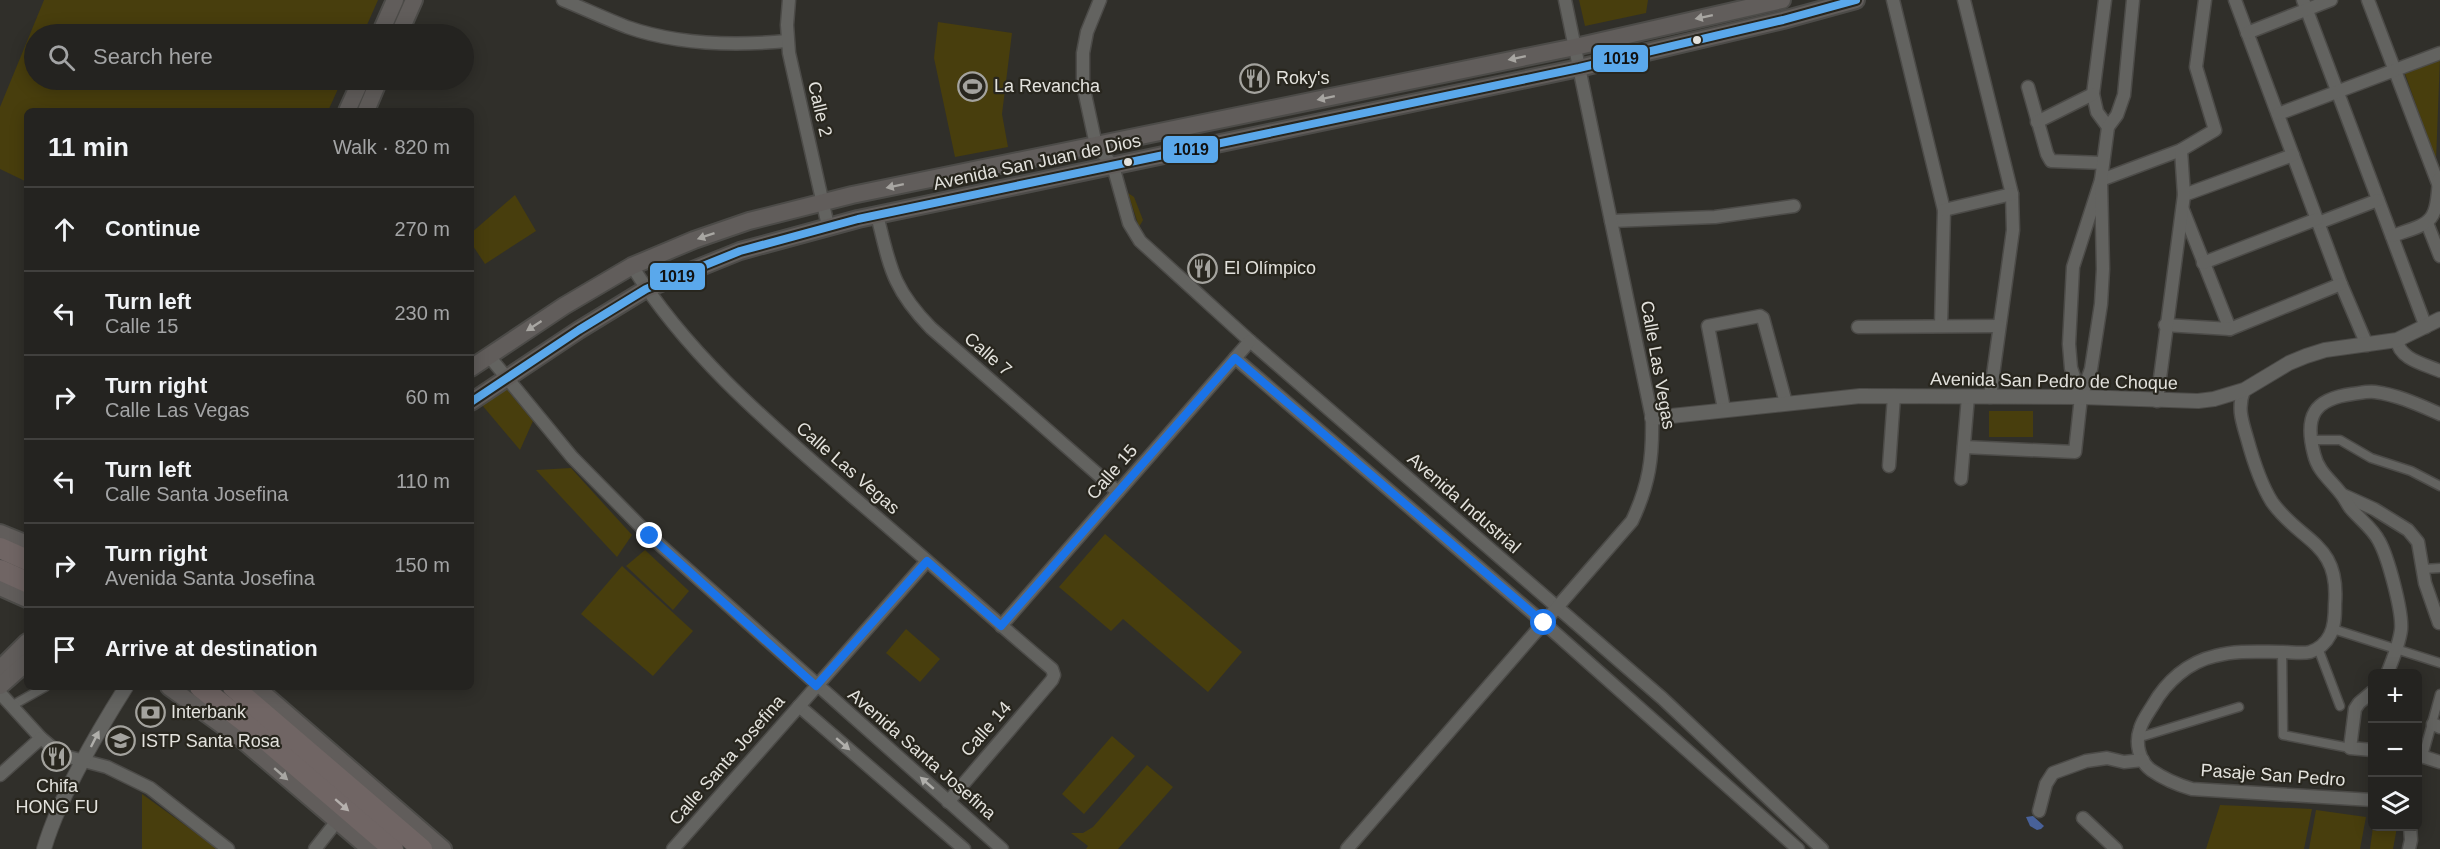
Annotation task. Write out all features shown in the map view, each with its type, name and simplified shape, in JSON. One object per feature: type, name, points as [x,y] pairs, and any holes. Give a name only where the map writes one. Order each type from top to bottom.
[{"type":"highway","points":[[0,548],[24,559]]},
{"type":"highway","points":[[0,570],[24,581]]},
{"type":"highway","points":[[204,690],[245,722],[393,849]]},
{"type":"highway","points":[[236,690],[422,849]]},
{"type":"main road","points":[[384,24],[395,0]]},
{"type":"main road","points":[[403,24],[414,0]]},
{"type":"main road","name":"Avenida San Juan de Dios","points":[[474,366],[564,306],[632,266],[694,240],[742,224],[852,195],[1575,46],[1782,0]]},
{"type":"main road","name":"Avenida San Juan de Dios","points":[[474,400],[646,289],[740,251],[858,219],[1579,68],[1784,20],[1856,0]]},
{"type":"main road","points":[[348,108],[356,90]]},
{"type":"main road","points":[[367,108],[375,90]]},
{"type":"main road","points":[[852,195],[858,219]]},
{"type":"main road","points":[[0,533],[24,543]]},
{"type":"main road","points":[[0,587],[24,598]]},
{"type":"main road","points":[[0,669],[24,645]]},
{"type":"main road","points":[[0,686],[24,665]]},
{"type":"main road","points":[[173,690],[240,738],[370,849]]},
{"type":"main road","points":[[259,690],[443,849]]},
{"type":"street","points":[[563,0],[629,27],[663,37],[708,44],[752,45],[787,41]]},
{"type":"street","name":"Calle 2","points":[[789,0],[787,41],[828,226]]},
{"type":"street","points":[[1100,0],[1087,32],[1082,69],[1096,145],[1113,166]]},
{"type":"street","name":"Calle Las Vegas","points":[[1347,849],[1632,521],[1642,500],[1649,476],[1653,451],[1652,418],[1565,0]]},
{"type":"street","points":[[1893,0],[1944,210],[1941,326]]},
{"type":"street","points":[[1965,0],[2012,194],[2013,230],[1990,397]]},
{"type":"street","points":[[2105,0],[2093,94],[2097,112],[2108,127]]},
{"type":"street","points":[[1964,447],[2075,452],[2081,397],[2091,369],[2101,304],[2103,163],[2108,127],[2117,115],[2124,95],[2133,0]]},
{"type":"street","points":[[2101,180],[2181,150],[2215,130],[2196,67],[2205,0]]},
{"type":"street","points":[[2235,0],[2341,284],[2367,345]]},
{"type":"street","points":[[2247,33],[2305,5],[2331,0]]},
{"type":"street","points":[[2368,0],[2439,186]]},
{"type":"street","points":[[2305,5],[2426,327]]},
{"type":"street","points":[[2277,114],[2440,53]]},
{"type":"street","points":[[2028,87],[2051,161],[2103,163]]},
{"type":"street","points":[[2037,122],[2093,94]]},
{"type":"street","points":[[2157,401],[2165,325],[2183,208],[2181,150]]},
{"type":"street","points":[[2184,195],[2293,154]]},
{"type":"street","name":"Avenida Industrial","points":[[1113,166],[1129,223],[1140,241],[1250,341],[1662,698],[1822,849]]},
{"type":"street","points":[[2392,236],[2427,223],[2438,209],[2440,169]]},
{"type":"street","points":[[2081,397],[2071,368],[2069,344],[2073,267],[2101,180]]},
{"type":"street","points":[[1944,210],[2012,194]]},
{"type":"street","points":[[2203,263],[2378,200]]},
{"type":"street","points":[[1611,221],[1715,217],[1794,206]]},
{"type":"street","points":[[2183,208],[2230,329]]},
{"type":"street","name":"Calle 7","points":[[877,215],[890,269],[900,291],[918,315],[1118,492]]},
{"type":"street","points":[[2427,223],[2440,256]]},
{"type":"street","name":"Calle Las Vegas","points":[[632,266],[646,289],[700,355],[796,447],[1052,669],[1054,675],[1052,681]]},
{"type":"street","points":[[2165,325],[2230,329],[2341,284]]},
{"type":"street","points":[[1724,410],[1708,326],[1760,316],[1763,318],[1786,403]]},
{"type":"street","name":"Avenida San Pedro de Choque","points":[[1652,418],[1860,396],[2081,397],[2198,401],[2220,398],[2244,390],[2289,363],[2306,356],[2325,350],[2397,340],[2440,319]]},
{"type":"street","points":[[1858,327],[1999,326]]},
{"type":"street","points":[[2397,340],[2398,348],[2403,355],[2440,371]]},
{"type":"street","name":"Calle 15","points":[[1001,626],[1250,341]]},
{"type":"street","name":"Avenida Santa Josefina","points":[[488,355],[572,457],[650,536],[1002,849]]},
{"type":"street","points":[[1235,358],[1544,623],[1798,849]]},
{"type":"street","points":[[2040,811],[2046,784],[2053,773],[2086,761],[2107,758],[2124,762],[2144,760],[2137,738],[2141,725],[2159,694],[2191,665],[2213,656],[2237,652],[2309,652],[2318,648],[2331,634],[2337,585],[2332,566],[2313,539],[2284,517],[2271,501],[2262,483],[2240,414],[2240,401],[2244,390]]},
{"type":"street","points":[[2389,669],[2397,648],[2401,628],[2398,601],[2380,541],[2350,509],[2343,495],[2326,478],[2318,465],[2312,440],[2312,417],[2317,406],[2337,396],[2373,391],[2399,397],[2440,414]]},
{"type":"street","points":[[1889,466],[1894,396]]},
{"type":"street","points":[[1961,479],[1968,397]]},
{"type":"street","points":[[2312,440],[2340,440],[2371,458],[2411,471],[2440,486]]},
{"type":"street","points":[[2343,495],[2374,509],[2408,530],[2418,542],[2425,583],[2440,623]]},
{"type":"street","name":"Calle Santa Josefina","points":[[673,849],[927,561]]},
{"type":"street","points":[[2422,569],[2440,568]]},
{"type":"street","points":[[2333,629],[2440,663]]},
{"type":"street","points":[[2318,648],[2340,706]]},
{"type":"street","points":[[2282,652],[2283,735],[2368,750]]},
{"type":"street","name":"Calle 14","points":[[948,801],[1052,681]]},
{"type":"street","points":[[13,705],[40,690]]},
{"type":"street","points":[[44,849],[65,798],[102,724],[124,690]]},
{"type":"street","points":[[0,693],[41,738],[61,754],[107,767],[150,788],[228,849]]},
{"type":"street","points":[[2422,751],[2436,726],[2440,694]]},
{"type":"street","points":[[2350,748],[2355,709],[2368,697]]},
{"type":"street","points":[[799,705],[964,849]]},
{"type":"street","points":[[2137,738],[2239,707]]},
{"type":"street","points":[[0,775],[41,738]]},
{"type":"street","points":[[2422,756],[2440,762]]},
{"type":"street","name":"Pasaje San Pedro","points":[[2144,760],[2148,768],[2160,776],[2192,789],[2368,800]]},
{"type":"street","points":[[2083,818],[2116,849]]},
{"type":"street","points":[[315,849],[337,821]]},
{"type":"street","points":[[2411,831],[2413,846]]},
{"type":"shaded area","points":[[44,0],[378,0],[367,24],[34,24]]},
{"type":"shaded area","points":[[1579,0],[1648,0],[1646,13],[1585,26]]},
{"type":"shaded area","name":"La Revancha","points":[[938,22],[1012,33],[1002,114],[1008,147],[955,157],[934,58]]},
{"type":"shaded area","points":[[24,49],[24,90],[337,90],[329,108],[24,108],[24,181],[0,169],[0,107]]},
{"type":"shaded area","points":[[2440,57],[2436,161],[2404,71]]},
{"type":"shaded area","points":[[1128,193],[1134,197],[1143,220],[1139,227]]},
{"type":"shaded area","points":[[515,195],[536,231],[485,264],[474,248],[474,230]]},
{"type":"shaded area","points":[[505,387],[533,421],[520,450],[482,405]]},
{"type":"shaded area","points":[[1989,411],[2033,411],[2033,437],[1989,437]]},
{"type":"shaded area","points":[[571,468],[632,535],[617,557],[536,470]]},
{"type":"shaded area","points":[[1105,534],[1242,652],[1208,692],[1123,619],[1111,631],[1059,587]]},
{"type":"shaded area","points":[[645,550],[689,591],[673,610],[626,566]]},
{"type":"shaded area","points":[[622,566],[693,631],[653,676],[581,614]]},
{"type":"shaded area","points":[[906,629],[940,659],[920,682],[886,653]]},
{"type":"shaded area","points":[[1112,736],[1135,756],[1084,814],[1062,794]]},
{"type":"shaded area","points":[[1147,765],[1173,787],[1118,849],[1086,849],[1088,846],[1071,833],[1083,833],[1093,827]]},
{"type":"shaded area","points":[[142,794],[218,849],[142,849]]},
{"type":"shaded area","points":[[2220,805],[2312,809],[2304,849],[2206,849]]},
{"type":"shaded area","points":[[2316,810],[2366,817],[2360,849],[2309,849]]},
{"type":"shaded area","points":[[2372,831],[2396,831],[2393,849],[2370,849]]},
{"type":"water","points":[[2033,816],[2044,826],[2041,829],[2037,830],[2030,826],[2026,817]]},
{"type":"transit line","name":"1019","points":[[474,400],[579,330],[646,289],[740,251],[858,219],[1579,68],[1783,20],[1856,0]]},
{"type":"place","name":"Roky's","points":[[1255,78]]},
{"type":"place","name":"La Revancha","points":[[973,86]]},
{"type":"place","name":"El Olímpico","points":[[1203,268]]},
{"type":"place","name":"Interbank","points":[[150,712]]},
{"type":"place","name":"ISTP Santa Rosa","points":[[120,741]]},
{"type":"place","name":"Chifa HONG FU","points":[[57,757]]},
{"type":"route","points":[[650,536],[816,686],[927,561],[1001,626],[1235,358],[1544,623]]}]
